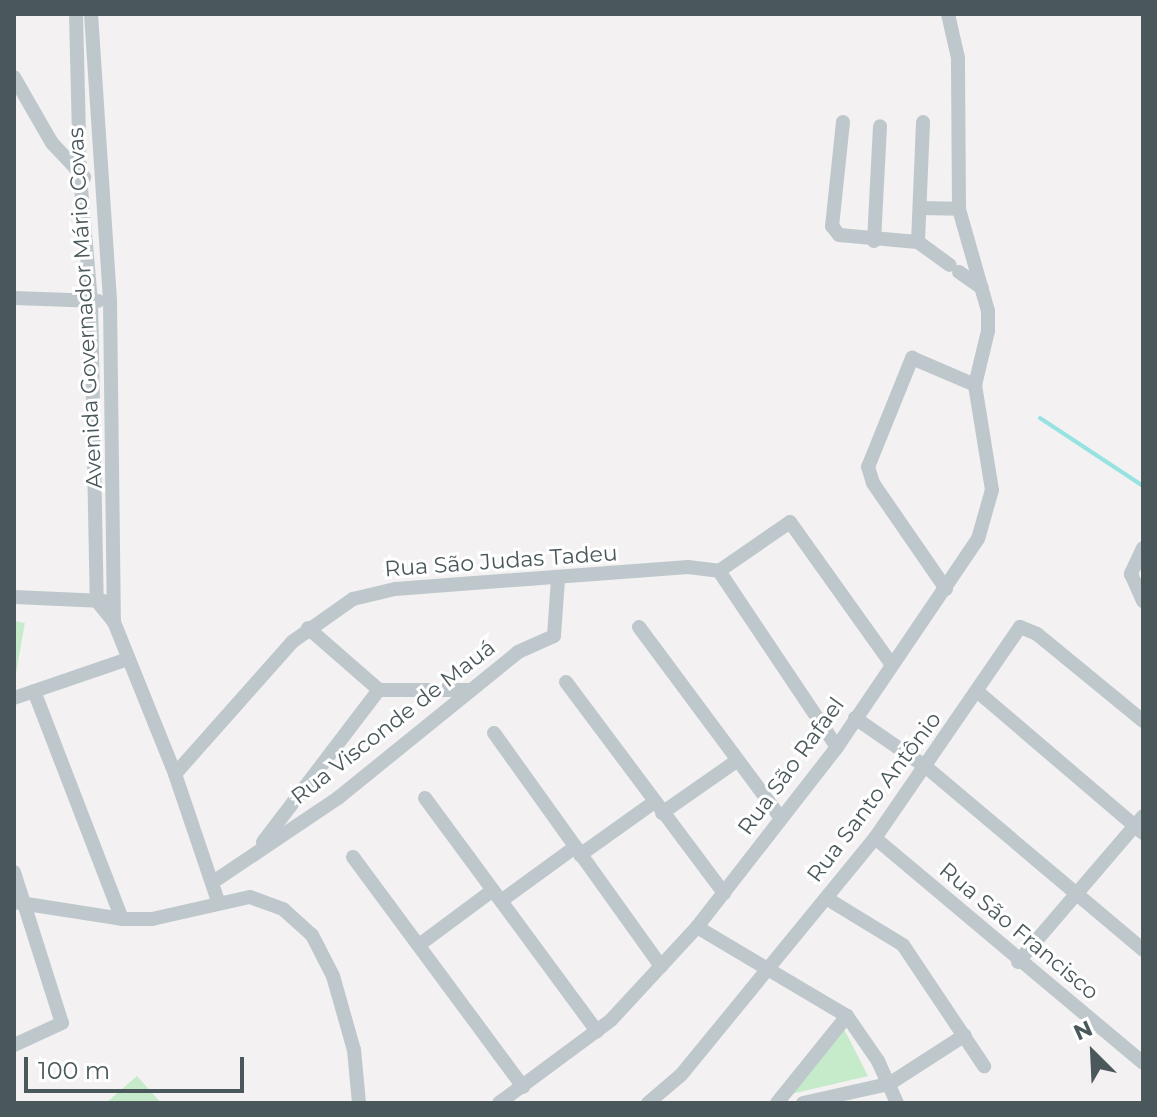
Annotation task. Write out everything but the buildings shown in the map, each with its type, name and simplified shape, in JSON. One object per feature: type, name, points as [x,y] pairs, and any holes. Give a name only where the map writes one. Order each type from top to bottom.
[{"type":"street","name":"Avenida Governador Mário Covas","points":[[76,14],[80,176],[91,301],[97,601]]},
{"type":"street","name":"Avenida Governador Mário Covas","points":[[91,14],[110,301],[117,601],[114,622]]},
{"type":"street","points":[[946,589],[870,476],[869,463],[912,358],[921,357],[975,385],[988,331],[983,289],[965,244],[959,209],[958,58],[948,14]]},
{"type":"street","points":[[14,77],[52,143],[80,176],[101,178]]},
{"type":"street","points":[[843,122],[832,226],[844,239],[918,242],[983,289]]},
{"type":"street","points":[[918,242],[923,122]]},
{"type":"street","points":[[874,241],[880,126]]},
{"type":"street","points":[[920,208],[959,209]]},
{"type":"street","points":[[14,298],[110,301]]},
{"type":"street","name":"Rua São Rafael","points":[[499,1103],[597,1031],[697,927],[837,747],[890,662],[946,589],[978,539],[992,490],[975,385]]},
{"type":"street","points":[[95,448],[114,447]]},
{"type":"street","points":[[837,747],[719,571],[792,522],[890,662]]},
{"type":"street","points":[[1143,548],[1131,574],[1143,601]]},
{"type":"street","name":"Rua São Judas Tadeu","points":[[175,774],[308,628],[353,599],[385,590],[688,567],[719,571]]},
{"type":"street","name":"Rua Visconde de Mauá","points":[[213,882],[338,798],[518,652],[557,634],[558,579]]},
{"type":"street","points":[[14,597],[117,601]]},
{"type":"street","points":[[97,601],[114,622],[125,660],[175,774],[218,901]]},
{"type":"street","name":"Rua Santo Antônio","points":[[648,1103],[681,1075],[875,838],[978,692],[1018,629],[1025,626],[1143,721]]},
{"type":"street","points":[[639,627],[735,762],[781,818]]},
{"type":"street","points":[[308,628],[379,690],[470,690]]},
{"type":"street","points":[[14,698],[125,660]]},
{"type":"street","points":[[566,682],[657,808],[724,893]]},
{"type":"street","points":[[258,849],[379,690]]},
{"type":"street","points":[[34,691],[122,919]]},
{"type":"street","points":[[978,692],[1140,825],[1073,895],[1018,962]]},
{"type":"street","points":[[855,718],[926,767],[1073,895],[1143,950]]},
{"type":"street","points":[[494,733],[661,966]]},
{"type":"street","points":[[419,945],[497,895],[735,762]]},
{"type":"street","points":[[425,798],[597,1031]]},
{"type":"street","name":"Rua São Francisco","points":[[875,838],[1018,962],[1141,1056]]},
{"type":"street","points":[[353,857],[523,1087]]},
{"type":"street","points":[[14,872],[20,903],[62,1023],[14,1045]]},
{"type":"street","points":[[20,903],[122,919],[152,919],[218,901],[250,897],[267,902],[301,921],[312,935],[347,1020],[359,1103]]},
{"type":"street","points":[[826,898],[903,945],[984,1066]]},
{"type":"street","points":[[697,927],[847,1016],[889,1084],[897,1103]]},
{"type":"street","points":[[777,1103],[847,1016]]},
{"type":"street","points":[[803,1103],[889,1084],[965,1035]]},
{"type":"green space","points":[[14,621],[25,623],[14,684]]},
{"type":"green space","points":[[843,1030],[868,1076],[791,1094]]},
{"type":"green space","points":[[137,1076],[161,1103],[106,1103]]},
{"type":"waterway","points":[[1040,418],[1143,486]]}]
